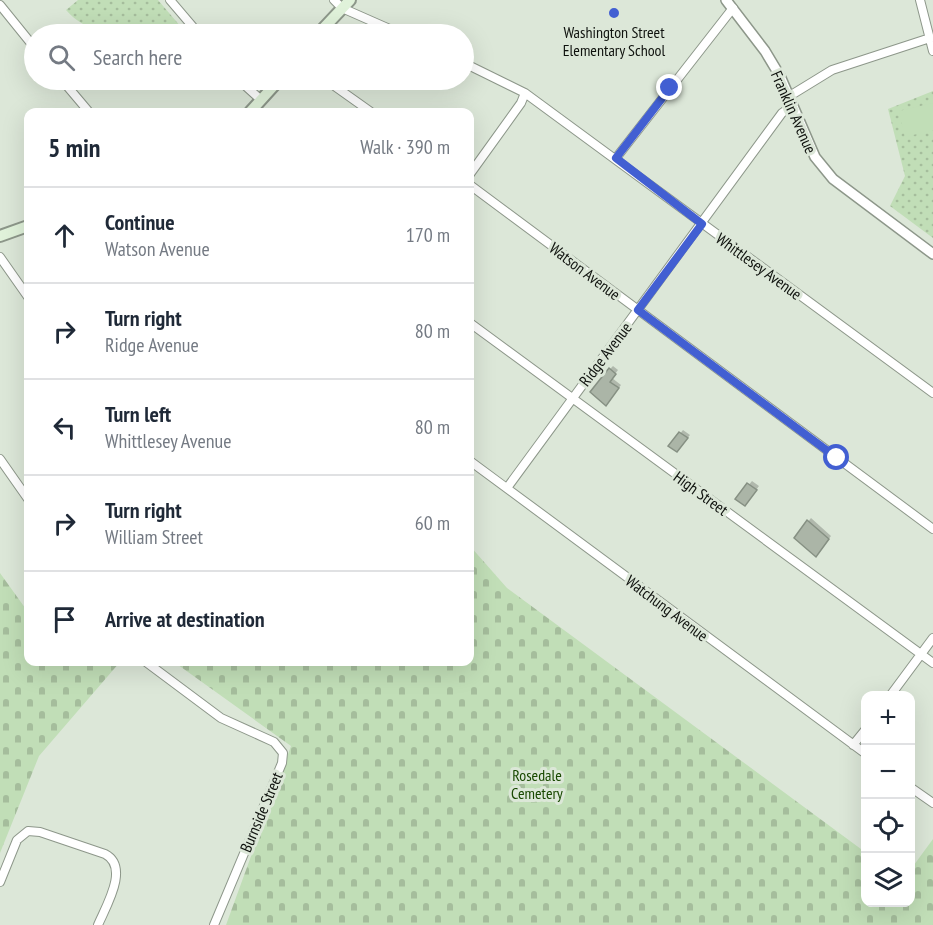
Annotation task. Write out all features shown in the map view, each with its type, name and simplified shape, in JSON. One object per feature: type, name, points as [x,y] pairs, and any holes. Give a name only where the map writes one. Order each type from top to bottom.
[{"type":"main road","points":[[326,24],[342,3]]},
{"type":"main road","points":[[254,108],[270,90]]},
{"type":"main road","points":[[0,236],[24,227]]},
{"type":"street","points":[[170,0],[190,24]]},
{"type":"street","points":[[920,0],[933,51]]},
{"type":"street","points":[[342,3],[382,24]]},
{"type":"street","points":[[616,158],[731,3]]},
{"type":"street","name":"Franklin Avenue","points":[[731,3],[765,51],[814,157],[833,179],[933,254]]},
{"type":"street","points":[[0,5],[24,35]]},
{"type":"street","name":"Ridge Avenue","points":[[507,488],[790,101],[832,70],[930,38]]},
{"type":"street","name":"Whittlesey Avenue","points":[[474,68],[525,93],[933,393]]},
{"type":"street","points":[[70,90],[86,108]]},
{"type":"street","points":[[250,90],[261,100]]},
{"type":"street","points":[[340,90],[365,108]]},
{"type":"street","points":[[474,168],[521,103],[525,93]]},
{"type":"street","name":"Watson Avenue","points":[[474,188],[933,529]]},
{"type":"street","points":[[0,257],[24,291]]},
{"type":"street","name":"High Street","points":[[474,326],[933,663]]},
{"type":"street","points":[[0,459],[24,493]]},
{"type":"street","name":"Watchung Avenue","points":[[474,464],[861,751]]},
{"type":"street","points":[[894,691],[933,638]]},
{"type":"street","name":"Burnside Street","points":[[151,666],[221,718],[274,742],[284,753],[282,763],[214,925]]},
{"type":"street","points":[[853,745],[861,735]]},
{"type":"street","points":[[915,790],[933,803]]},
{"type":"street","points":[[0,882],[17,840],[28,831],[56,837],[105,854],[114,861],[116,878],[98,925]]},
{"type":"green space","points":[[78,0],[158,0],[178,24],[84,24],[66,10]]},
{"type":"green space","points":[[933,91],[933,238],[890,206],[905,176],[888,109]]},
{"type":"green space","points":[[933,103],[933,130],[905,137],[899,111]]},
{"type":"green space","name":"Rosedale Cemetery","points":[[474,551],[507,588],[861,849],[861,907],[915,907],[915,864],[933,839],[933,925],[226,925],[291,746],[180,666],[474,666]]},
{"type":"green space","points":[[0,573],[24,606],[24,666],[117,666],[39,756],[0,853]]},
{"type":"building","points":[[609,368],[616,374],[610,382],[619,388],[606,406],[590,392]]},
{"type":"building","points":[[679,432],[688,438],[677,452],[668,446]]},
{"type":"building","points":[[747,483],[757,490],[745,506],[735,499]]},
{"type":"building","points":[[807,520],[829,539],[816,557],[794,538]]},
{"type":"place","name":"Washington Street Elementary School","points":[[614,13]]},
{"type":"route","points":[[670,88],[616,158],[702,224],[638,310],[837,458]]}]
